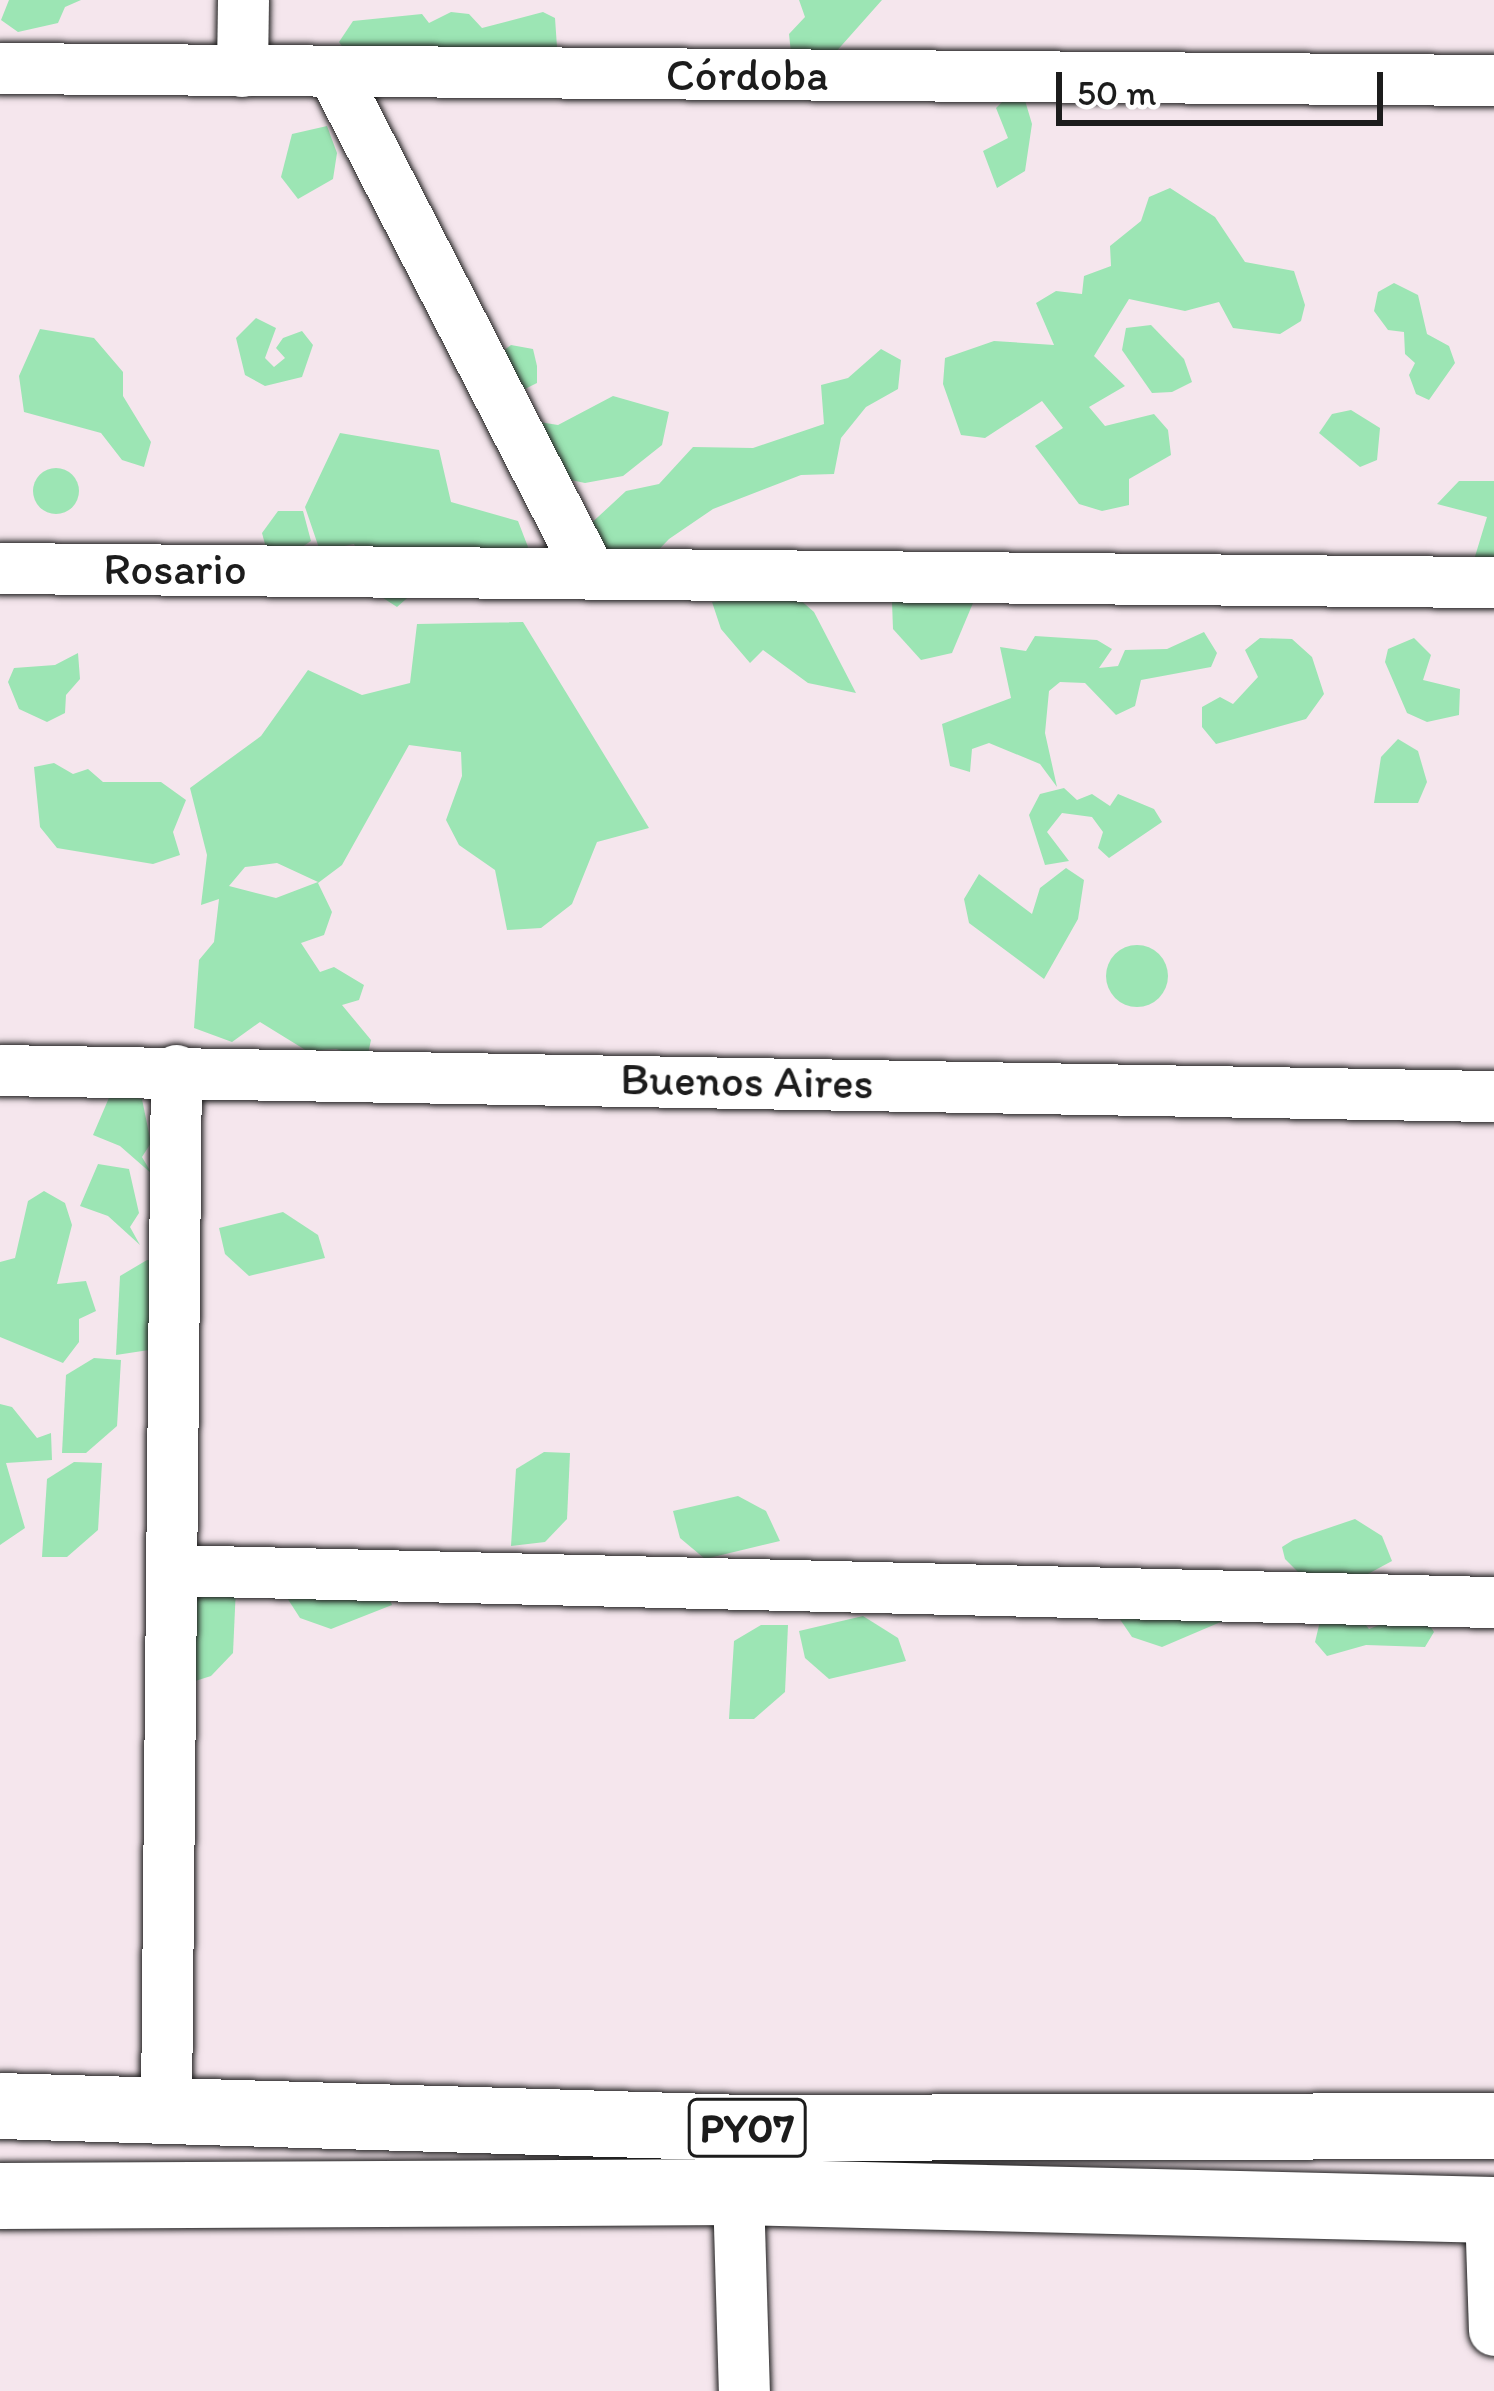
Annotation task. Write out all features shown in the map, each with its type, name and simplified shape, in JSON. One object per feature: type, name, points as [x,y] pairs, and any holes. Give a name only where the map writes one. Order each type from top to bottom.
[{"type":"highway","name":"PY07","points":[[0,2106],[166,2106],[745,2128],[1494,2126]]},
{"type":"highway","name":"PY07","points":[[0,2196],[738,2192],[1492,2210]]},
{"type":"street","points":[[242,71],[243,0]]},
{"type":"street","name":"Córdoba","points":[[0,68],[1494,80]]},
{"type":"street","points":[[333,73],[590,573],[1494,582]]},
{"type":"street","name":"Rosario","points":[[0,568],[590,573]]},
{"type":"street","name":"Buenos Aires","points":[[0,1070],[1494,1096]]},
{"type":"street","points":[[166,2106],[176,1070]]},
{"type":"street","points":[[171,1570],[1494,1602]]},
{"type":"street","points":[[738,2192],[744,2391]]},
{"type":"street","points":[[1492,2210],[1494,2330]]},
{"type":"green space","points":[[9,0],[81,0],[65,7],[58,23],[18,32],[1,20]]},
{"type":"green space","points":[[799,0],[882,0],[834,54],[791,53],[789,34],[805,17]]},
{"type":"green space","points":[[451,12],[469,14],[482,28],[543,12],[555,18],[557,47],[349,56],[339,42],[353,21],[422,14],[429,23]]},
{"type":"green space","points":[[1008,96],[1024,97],[1032,124],[1025,171],[997,188],[983,151],[1008,138],[996,108]]},
{"type":"green space","points":[[327,126],[337,153],[333,179],[298,199],[281,177],[292,134]]},
{"type":"green space","points":[[1170,188],[1215,217],[1245,262],[1294,271],[1305,305],[1301,321],[1280,334],[1233,328],[1219,302],[1185,311],[1129,299],[1094,356],[1125,386],[1089,407],[1105,426],[1154,414],[1168,430],[1171,455],[1129,479],[1129,505],[1102,511],[1079,504],[1035,446],[1063,428],[1042,401],[985,438],[961,435],[943,384],[945,358],[994,341],[1054,345],[1036,303],[1056,291],[1082,294],[1084,276],[1111,266],[1110,246],[1141,221],[1149,197]]},
{"type":"green space","points":[[1394,283],[1418,295],[1427,334],[1449,346],[1455,363],[1429,400],[1416,394],[1409,375],[1415,363],[1405,354],[1404,332],[1388,330],[1374,311],[1378,292]]},
{"type":"green space","points":[[256,318],[276,328],[265,358],[274,367],[285,358],[276,348],[283,338],[302,331],[313,345],[302,377],[265,386],[245,375],[236,338]]},
{"type":"green space","points":[[1151,325],[1184,359],[1192,382],[1172,392],[1152,393],[1122,350],[1126,328]]},
{"type":"green space","points":[[40,329],[94,338],[123,372],[123,396],[151,442],[144,467],[122,460],[101,433],[24,412],[19,376]]},
{"type":"green space","points":[[511,345],[533,349],[537,366],[537,383],[519,392],[495,357]]},
{"type":"green space","points":[[881,349],[901,360],[898,389],[866,407],[841,438],[834,474],[801,475],[713,509],[669,539],[623,587],[585,529],[626,491],[659,484],[693,447],[753,448],[824,424],[821,385],[848,378]]},
{"type":"green space","points":[[613,396],[669,412],[662,445],[623,476],[585,483],[556,477],[539,422],[558,425]]},
{"type":"green space","points":[[1351,410],[1380,428],[1377,460],[1360,467],[1319,433],[1332,414]]},
{"type":"green space","points":[[340,433],[439,450],[451,502],[518,521],[528,547],[516,573],[422,585],[397,607],[377,594],[354,544],[320,551],[305,507]]},
{"type":"green space","points":[[56,468],[72,475],[79,491],[72,507],[56,514],[40,507],[33,491],[40,475]]},
{"type":"green space","points":[[1459,481],[1494,481],[1494,575],[1473,563],[1487,517],[1437,504]]},
{"type":"green space","points":[[278,511],[303,511],[311,541],[287,557],[266,548],[262,533]]},
{"type":"green space","points":[[923,576],[973,603],[952,653],[921,660],[893,629],[892,602]]},
{"type":"green space","points":[[789,590],[814,612],[856,693],[808,683],[763,650],[750,663],[721,629],[712,602]]},
{"type":"green space","points":[[523,622],[649,828],[597,842],[572,904],[541,928],[507,930],[495,870],[459,845],[446,820],[462,776],[461,752],[409,745],[342,865],[318,883],[332,912],[324,935],[301,943],[320,972],[334,967],[364,985],[359,1000],[342,1005],[371,1040],[367,1059],[336,1049],[307,1051],[260,1022],[232,1042],[194,1028],[199,960],[214,942],[219,899],[201,905],[207,855],[190,788],[261,736],[308,670],[362,695],[410,683],[417,624]],"holes":[[[277,863],[318,882],[276,898],[229,886],[245,867]]]},
{"type":"green space","points":[[1204,632],[1217,653],[1211,667],[1141,680],[1135,706],[1116,715],[1085,683],[1060,682],[1049,691],[1045,733],[1057,787],[1040,764],[989,743],[972,749],[970,772],[950,766],[942,724],[1011,698],[1000,647],[1026,651],[1035,636],[1097,640],[1112,649],[1099,668],[1118,666],[1125,650],[1167,649]]},
{"type":"green space","points":[[1260,638],[1292,639],[1312,657],[1324,694],[1306,719],[1216,744],[1202,727],[1202,707],[1220,697],[1233,704],[1258,677],[1245,650]]},
{"type":"green space","points":[[1414,638],[1431,655],[1423,680],[1460,689],[1459,715],[1427,722],[1407,713],[1385,662],[1388,649]]},
{"type":"green space","points":[[78,653],[80,679],[66,695],[65,713],[47,722],[19,709],[8,682],[14,668],[55,665]]},
{"type":"green space","points":[[1398,739],[1418,751],[1427,782],[1418,803],[1374,803],[1381,757]]},
{"type":"green space","points":[[54,763],[73,774],[88,769],[103,782],[161,782],[186,800],[173,832],[180,855],[153,864],[57,848],[40,827],[34,767]]},
{"type":"green space","points":[[1064,788],[1077,800],[1092,794],[1110,806],[1118,794],[1154,809],[1162,822],[1109,858],[1098,848],[1103,832],[1092,817],[1062,813],[1047,832],[1069,861],[1045,865],[1029,815],[1040,794]]},
{"type":"green space","points":[[1066,868],[1084,880],[1078,919],[1044,979],[969,923],[964,899],[979,874],[1032,914],[1040,888]]},
{"type":"green space","points":[[1137,945],[1159,954],[1168,976],[1159,998],[1137,1007],[1115,998],[1106,976],[1115,954]]},
{"type":"green space","points":[[111,1093],[142,1099],[151,1143],[142,1157],[152,1174],[120,1146],[93,1135]]},
{"type":"green space","points":[[98,1164],[129,1169],[139,1213],[130,1227],[140,1245],[108,1216],[80,1206]]},
{"type":"green space","points":[[44,1191],[65,1203],[72,1225],[57,1284],[86,1281],[96,1311],[79,1319],[79,1342],[63,1363],[0,1337],[0,1262],[15,1258],[28,1201]]},
{"type":"green space","points":[[283,1212],[318,1235],[325,1258],[249,1276],[225,1254],[219,1228]]},
{"type":"green space","points":[[147,1260],[175,1261],[149,1350],[116,1355],[120,1276]]},
{"type":"green space","points":[[94,1358],[121,1360],[117,1426],[86,1453],[62,1453],[66,1375]]},
{"type":"green space","points":[[0,1404],[12,1407],[37,1438],[51,1433],[52,1460],[6,1463],[25,1528],[0,1545]]},
{"type":"green space","points":[[544,1452],[570,1453],[567,1519],[545,1542],[511,1546],[516,1469]]},
{"type":"green space","points":[[74,1462],[102,1463],[98,1530],[67,1557],[42,1557],[47,1479]]},
{"type":"green space","points":[[738,1496],[766,1511],[780,1541],[705,1559],[680,1538],[673,1511]]},
{"type":"green space","points":[[1355,1519],[1382,1536],[1392,1561],[1366,1575],[1301,1575],[1285,1559],[1282,1547],[1293,1540]]},
{"type":"green space","points":[[382,1580],[392,1605],[331,1629],[300,1618],[282,1590]]},
{"type":"green space","points":[[210,1585],[236,1587],[233,1653],[211,1676],[189,1683],[182,1603]]},
{"type":"green space","points":[[1113,1609],[1223,1621],[1162,1647],[1132,1637]]},
{"type":"green space","points":[[1419,1609],[1434,1632],[1425,1647],[1366,1645],[1327,1656],[1315,1642],[1321,1617],[1354,1610],[1369,1629]]},
{"type":"green space","points":[[863,1616],[898,1638],[906,1661],[829,1679],[805,1658],[799,1631]]},
{"type":"green space","points":[[761,1625],[788,1625],[785,1692],[754,1719],[729,1719],[734,1641]]}]
